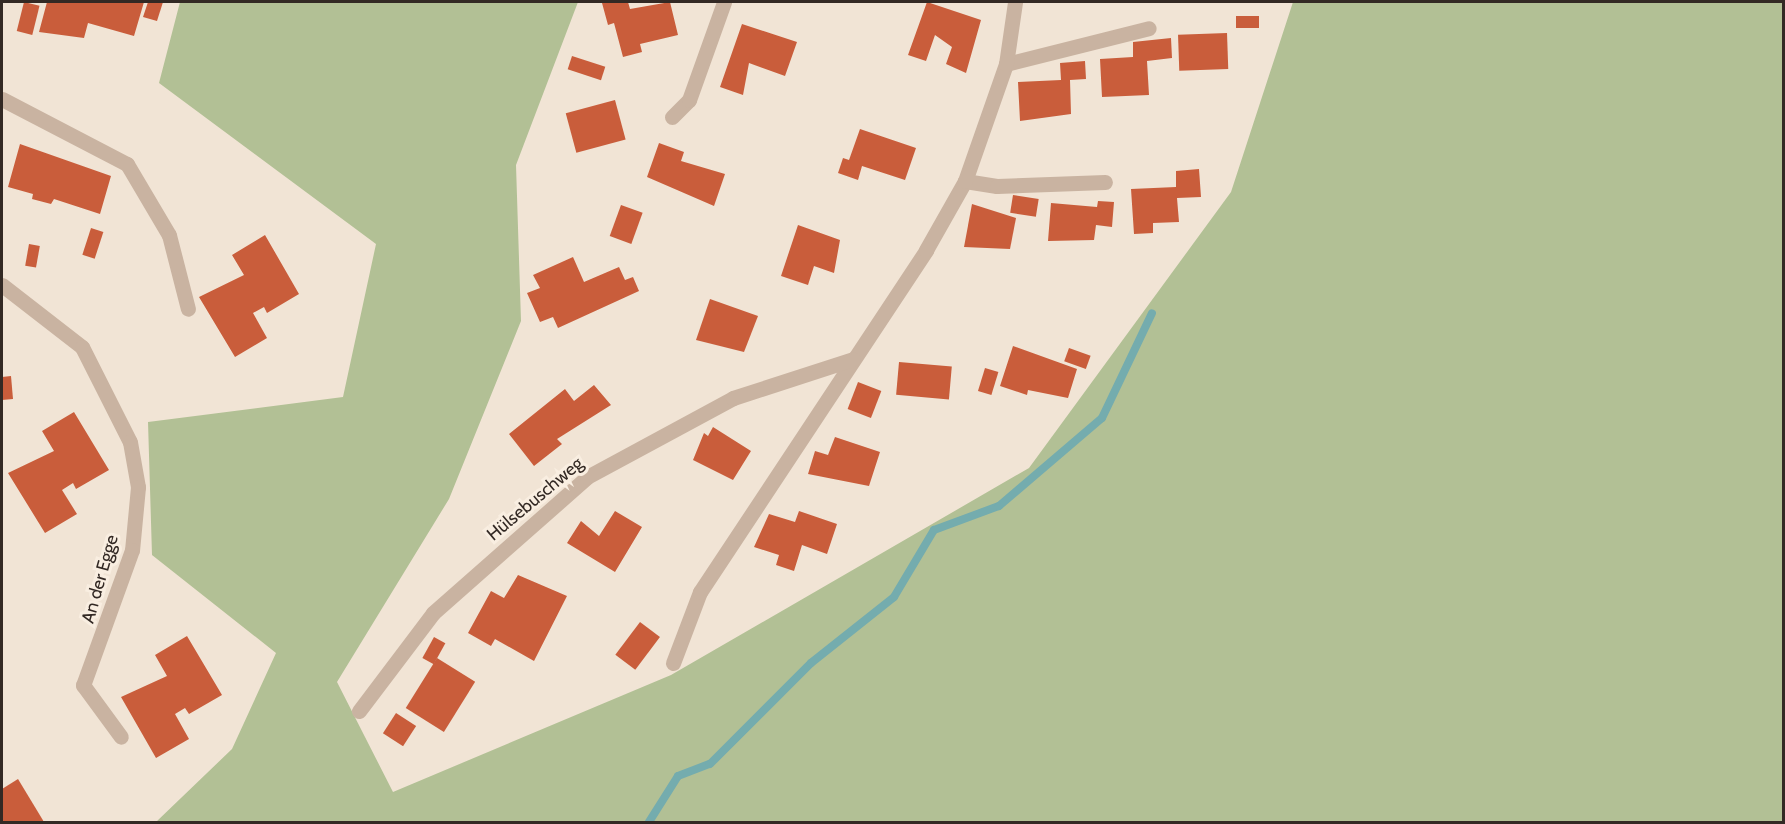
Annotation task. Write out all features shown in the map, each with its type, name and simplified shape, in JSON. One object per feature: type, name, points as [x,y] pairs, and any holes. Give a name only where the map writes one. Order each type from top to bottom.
[{"type":"street","points":[[672,117],[689,100],[724,2]]},
{"type":"street","points":[[673,663],[700,592],[853,359],[965,181],[1006,63],[1015,2]]},
{"type":"street","points":[[1006,63],[1149,28]]},
{"type":"street","points":[[2,99],[126,164],[169,235],[188,309]]},
{"type":"street","points":[[965,181],[997,186],[1105,182]]},
{"type":"street","name":"An der Egge","points":[[2,287],[82,347],[130,442],[138,488],[132,550],[83,686],[122,737]]},
{"type":"street","name":"Hülsebuschweg","points":[[359,711],[434,613],[587,477],[733,398],[853,359]]},
{"type":"green space","points":[[180,2],[578,2],[516,165],[521,321],[449,499],[337,682],[393,792],[671,675],[1029,468],[1231,192],[1293,2],[1783,2],[1783,822],[156,822],[232,749],[276,653],[152,555],[148,422],[343,397],[376,244],[159,83]]},
{"type":"building","points":[[24,2],[40,6],[32,35],[17,31]]},
{"type":"building","points":[[47,2],[144,2],[134,36],[88,23],[84,38],[39,32]]},
{"type":"building","points":[[148,2],[163,2],[157,21],[143,17]]},
{"type":"building","points":[[628,2],[630,9],[670,2],[678,35],[640,44],[642,52],[623,57],[614,23],[608,25],[602,3]]},
{"type":"building","points":[[927,2],[981,20],[966,73],[946,64],[952,47],[935,35],[926,61],[908,55]]},
{"type":"building","points":[[1236,16],[1259,16],[1259,28],[1236,28]]},
{"type":"building","points":[[742,24],[797,42],[785,76],[749,63],[743,95],[720,87]]},
{"type":"building","points":[[1227,33],[1228,69],[1179,71],[1178,35]]},
{"type":"building","points":[[1171,38],[1172,58],[1147,61],[1149,95],[1102,97],[1100,59],[1133,57],[1133,42]]},
{"type":"building","points":[[572,56],[605,67],[601,80],[568,69]]},
{"type":"building","points":[[1085,61],[1086,79],[1070,80],[1071,114],[1020,121],[1018,82],[1061,80],[1060,63]]},
{"type":"building","points":[[615,100],[626,140],[576,153],[566,113]]},
{"type":"building","points":[[860,129],[916,148],[905,180],[862,166],[858,180],[838,173],[843,158],[849,160]]},
{"type":"building","points":[[659,143],[684,152],[681,161],[725,174],[714,206],[647,177]]},
{"type":"building","points":[[20,144],[111,176],[100,214],[54,199],[51,204],[32,199],[33,194],[8,187]]},
{"type":"building","points":[[1199,169],[1201,197],[1177,198],[1179,222],[1153,223],[1153,233],[1134,234],[1131,189],[1176,187],[1176,171]]},
{"type":"building","points":[[1013,195],[1039,199],[1036,217],[1010,213]]},
{"type":"building","points":[[1098,201],[1114,202],[1112,227],[1096,225],[1094,240],[1048,241],[1051,203],[1097,207]]},
{"type":"building","points":[[972,204],[1016,218],[1010,249],[964,247]]},
{"type":"building","points":[[621,205],[643,213],[631,244],[610,236]]},
{"type":"building","points":[[798,225],[840,240],[834,273],[814,266],[808,285],[781,276]]},
{"type":"building","points":[[91,228],[103,232],[95,259],[82,255]]},
{"type":"building","points":[[265,235],[299,294],[267,313],[264,307],[253,313],[267,338],[235,357],[199,297],[244,275],[232,255]]},
{"type":"building","points":[[29,244],[40,246],[36,268],[25,266]]},
{"type":"building","points":[[573,257],[584,282],[619,267],[625,280],[633,277],[639,291],[558,328],[553,317],[540,322],[527,293],[540,288],[533,275]]},
{"type":"building","points":[[710,299],[758,316],[744,352],[696,340]]},
{"type":"building","points":[[1013,346],[1077,369],[1068,398],[1028,390],[1027,395],[1000,386]]},
{"type":"building","points":[[1069,348],[1091,356],[1086,369],[1064,361]]},
{"type":"building","points":[[899,362],[952,367],[949,399],[896,395]]},
{"type":"building","points":[[985,368],[998,372],[991,395],[978,391]]},
{"type":"building","points":[[11,376],[13,399],[2,400],[2,377]]},
{"type":"building","points":[[858,382],[881,391],[871,418],[848,409]]},
{"type":"building","points":[[594,385],[611,405],[557,439],[562,444],[534,466],[509,434],[565,389],[574,401]]},
{"type":"building","points":[[74,412],[109,470],[76,489],[73,483],[62,490],[77,514],[45,533],[8,473],[54,451],[42,431]]},
{"type":"building","points":[[713,427],[751,451],[733,480],[693,460],[704,433],[708,436]]},
{"type":"building","points":[[835,437],[880,452],[869,486],[808,474],[815,451],[828,455]]},
{"type":"building","points":[[615,511],[642,527],[615,572],[567,543],[581,521],[599,536]]},
{"type":"building","points":[[799,511],[837,524],[827,554],[802,545],[794,571],[776,565],[779,555],[754,547],[769,514],[795,522]]},
{"type":"building","points":[[518,575],[567,596],[534,661],[495,639],[491,646],[468,633],[491,591],[504,598]]},
{"type":"building","points":[[640,622],[660,637],[635,670],[615,655]]},
{"type":"building","points":[[187,636],[222,695],[189,714],[185,708],[175,714],[189,739],[156,758],[121,697],[167,676],[155,655]]},
{"type":"building","points":[[434,637],[445,643],[434,664],[422,658]]},
{"type":"building","points":[[437,658],[475,682],[444,732],[406,708]]},
{"type":"building","points":[[396,713],[416,726],[403,746],[383,733]]},
{"type":"building","points":[[18,779],[44,822],[2,822],[2,789]]},
{"type":"waterway","points":[[649,822],[678,776],[710,764],[811,663],[894,597],[934,530],[999,506],[1102,418],[1152,313]]}]
